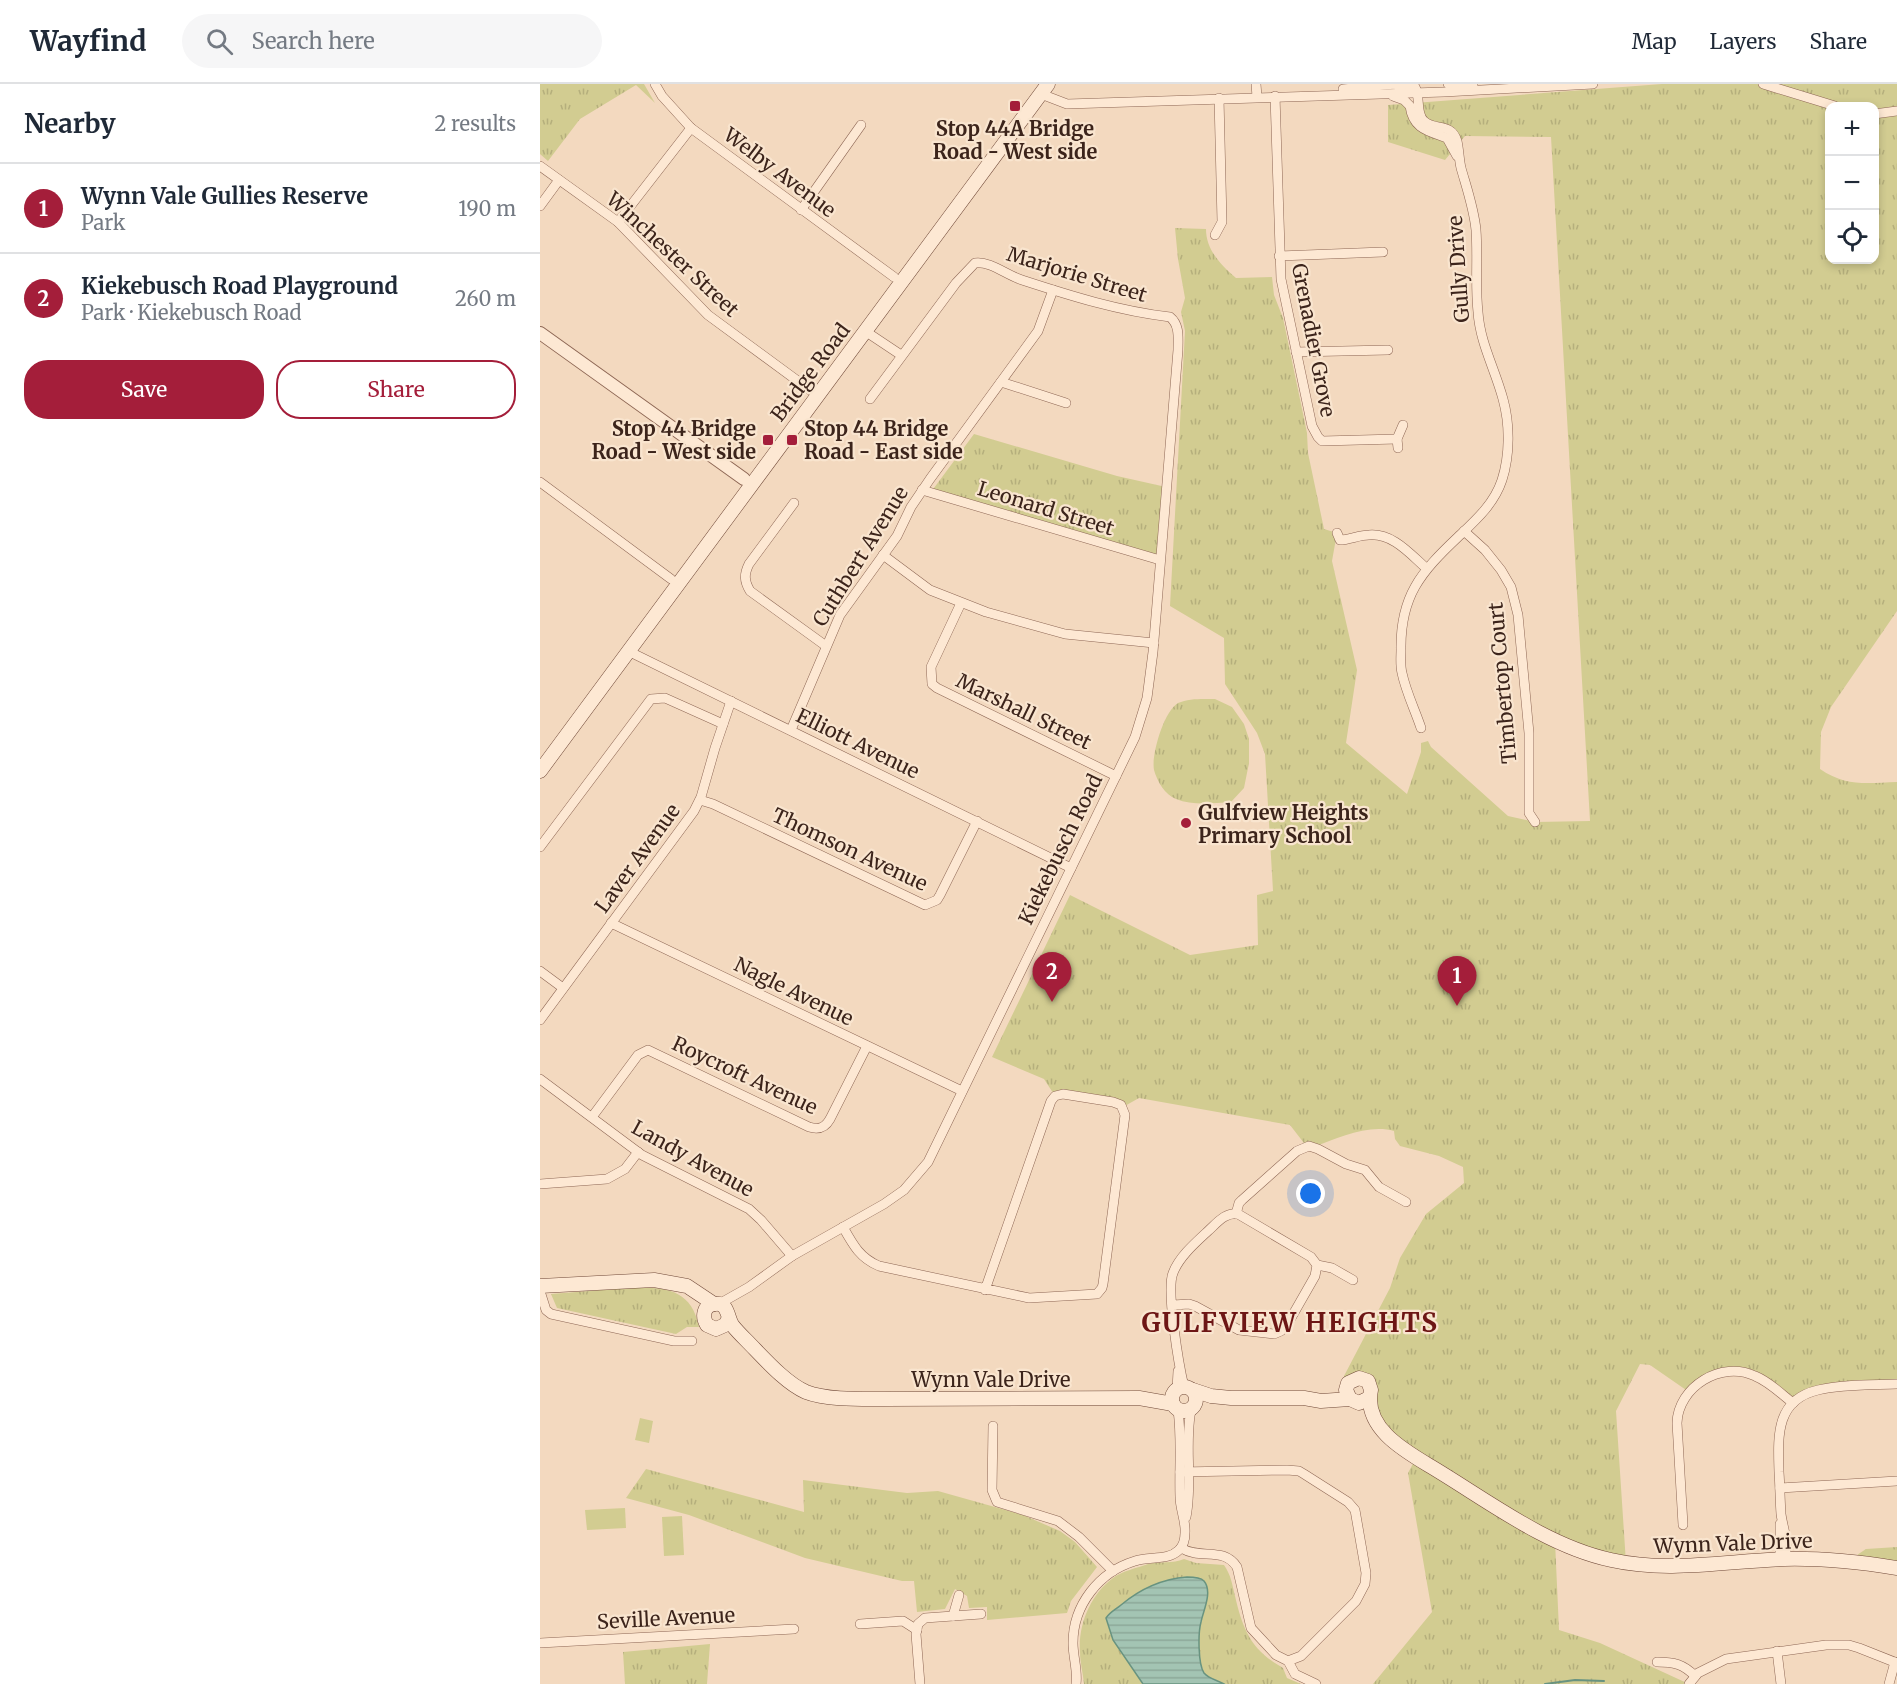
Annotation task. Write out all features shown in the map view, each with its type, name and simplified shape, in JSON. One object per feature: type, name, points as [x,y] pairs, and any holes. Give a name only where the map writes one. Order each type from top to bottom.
[{"type":"main road","name":"Bridge Road","points":[[540,759],[624,651],[1040,88]]},
{"type":"main road","name":"Bridge Road","points":[[814,393],[865,331],[897,280]]},
{"type":"main road","name":"Bridge Road","points":[[540,771],[624,651]]},
{"type":"main road","name":"Wynn Vale Drive","points":[[540,1288],[648,1280],[673,1283],[692,1289],[723,1309],[732,1326],[743,1338],[794,1385],[806,1392],[844,1398],[1350,1397],[1378,1438],[1393,1448],[1416,1458]]},
{"type":"main road","points":[[673,1283],[696,1300],[707,1325],[711,1328],[718,1328],[725,1325],[723,1309],[707,1307],[704,1316]]},
{"type":"main road","name":"Wynn Vale Drive","points":[[718,1328],[738,1342],[784,1386],[800,1396],[827,1401],[844,1398]]},
{"type":"main road","points":[[1353,1379],[1364,1379],[1370,1386],[1369,1398],[1363,1402],[1350,1397],[1348,1383],[1353,1379]]},
{"type":"main road","name":"Wynn Vale Drive","points":[[1369,1398],[1369,1409],[1378,1426],[1416,1458],[1550,1538],[1600,1557],[1633,1564],[1670,1567],[1784,1559],[1848,1561],[1897,1568]]},
{"type":"street","name":"Welby Avenue","points":[[655,84],[662,96],[691,128],[897,280]]},
{"type":"street","points":[[1256,84],[1257,97]]},
{"type":"street","points":[[1275,96],[1394,84],[1415,87],[1419,93]]},
{"type":"street","points":[[1448,84],[1523,87]]},
{"type":"street","points":[[1040,88],[1067,104],[1419,93],[1593,84]]},
{"type":"street","points":[[1763,84],[1825,103]]},
{"type":"street","name":"Gully Drive","points":[[1419,93],[1419,115],[1428,124],[1444,127],[1456,138],[1459,160],[1474,213],[1478,312],[1483,342],[1504,399],[1507,420],[1506,464],[1494,498],[1483,514],[1426,568],[1412,590],[1404,615],[1401,637],[1401,671],[1422,728]]},
{"type":"street","name":"Gully Drive","points":[[1382,94],[1404,100],[1410,106],[1411,114],[1419,128],[1430,134],[1447,138],[1459,160]]},
{"type":"street","name":"Grenadier Grove","points":[[1275,96],[1279,256],[1285,307],[1312,426],[1322,441],[1398,444],[1403,425]]},
{"type":"street","points":[[1215,235],[1222,222],[1219,98]]},
{"type":"street","points":[[1879,113],[1897,111]]},
{"type":"street","points":[[801,210],[861,126]]},
{"type":"street","points":[[618,222],[691,128]]},
{"type":"street","name":"Winchester Street","points":[[540,166],[618,222],[708,315],[814,393]]},
{"type":"street","points":[[540,206],[559,180]]},
{"type":"street","points":[[1279,256],[1383,252]]},
{"type":"street","name":"Marjorie Street","points":[[901,355],[961,276],[975,262],[986,263],[1018,279],[1117,309],[1170,317]]},
{"type":"street","name":"Cuthbert Avenue","points":[[791,730],[845,605],[897,536],[922,490],[1038,331],[1053,290]]},
{"type":"street","name":"Kiekebusch Road","points":[[723,1309],[792,1256],[884,1204],[916,1179],[928,1162],[1116,776],[1143,716],[1151,676],[1178,350],[1177,328],[1170,317]]},
{"type":"street","points":[[865,331],[901,355],[870,399]]},
{"type":"street","points":[[540,333],[748,482]]},
{"type":"street","points":[[1296,352],[1388,350]]},
{"type":"street","points":[[1001,382],[1066,403]]},
{"type":"street","points":[[540,482],[675,582]]},
{"type":"street","name":"Leonard Street","points":[[922,490],[1160,560]]},
{"type":"street","points":[[794,503],[749,564],[745,579],[750,591],[826,646]]},
{"type":"street","name":"Timbertop Court","points":[[1464,531],[1485,550],[1511,586],[1518,615],[1529,733],[1525,816],[1535,822]]},
{"type":"street","points":[[1337,533],[1340,540],[1344,541],[1371,534],[1386,537],[1400,545],[1426,568]]},
{"type":"street","points":[[883,555],[930,590],[986,612],[1065,634],[1154,643]]},
{"type":"street","name":"Marshall Street","points":[[961,603],[931,667],[932,684],[945,693],[1116,776]]},
{"type":"street","name":"Elliott Avenue","points":[[624,651],[791,730],[1071,868]]},
{"type":"street","points":[[540,847],[651,699],[665,698],[723,724]]},
{"type":"street","name":"Laver Avenue","points":[[540,1020],[694,811],[700,800],[731,701]]},
{"type":"street","name":"Thomson Avenue","points":[[700,800],[713,804],[925,905],[937,900],[977,821]]},
{"type":"street","name":"Nagle Avenue","points":[[611,923],[962,1091]]},
{"type":"street","points":[[540,971],[563,988]]},
{"type":"street","name":"Roycroft Avenue","points":[[592,1117],[638,1055],[648,1050],[809,1127],[822,1128],[830,1119],[867,1046]]},
{"type":"street","name":"Landy Avenue","points":[[540,1079],[638,1152],[749,1209],[792,1256]]},
{"type":"street","points":[[843,1227],[857,1252],[868,1262],[985,1290],[1029,1298],[1092,1296],[1100,1292],[1103,1284],[1125,1114],[1121,1105],[1063,1094],[1055,1096],[1051,1101],[985,1290]]},
{"type":"street","points":[[1236,1214],[1242,1200],[1297,1151],[1310,1146],[1346,1164],[1365,1170],[1379,1187],[1406,1202]]},
{"type":"street","points":[[540,1184],[607,1179],[625,1169],[638,1152]]},
{"type":"street","points":[[1076,1684],[1073,1645],[1077,1616],[1092,1590],[1113,1571],[1136,1561],[1172,1555],[1181,1548],[1185,1535],[1185,1522],[1180,1500],[1188,1426],[1178,1364],[1171,1281],[1175,1269],[1193,1245],[1223,1217],[1236,1214],[1244,1216],[1311,1257],[1317,1265],[1332,1268],[1353,1280]]},
{"type":"street","points":[[1173,1305],[1193,1305],[1236,1329],[1274,1334],[1281,1331],[1287,1324],[1315,1276],[1317,1265]]},
{"type":"street","points":[[540,1288],[546,1310],[551,1314],[674,1341],[692,1341]]},
{"type":"street","points":[[1683,1525],[1677,1414],[1689,1392],[1708,1378],[1726,1373],[1744,1372],[1768,1383],[1793,1403]]},
{"type":"street","points":[[1784,1559],[1787,1552],[1781,1513],[1779,1430],[1782,1420],[1793,1403],[1802,1396],[1817,1390],[1897,1384]]},
{"type":"street","points":[[993,1426],[992,1490],[997,1502],[1058,1521],[1079,1536],[1113,1571]]},
{"type":"street","points":[[1184,1472],[1299,1471],[1348,1502],[1355,1510],[1365,1584],[1356,1601],[1300,1656],[1288,1661]]},
{"type":"street","points":[[1780,1488],[1897,1481]]},
{"type":"street","points":[[1181,1548],[1191,1552],[1220,1555],[1232,1560],[1237,1567],[1251,1628],[1276,1655],[1288,1661],[1294,1674],[1316,1684]]},
{"type":"street","points":[[953,1616],[959,1595]]},
{"type":"street","points":[[920,1684],[918,1624],[925,1618],[981,1614]]},
{"type":"street","points":[[860,1624],[903,1621],[917,1630]]},
{"type":"street","name":"Seville Avenue","points":[[540,1643],[794,1629]]},
{"type":"street","points":[[1657,1662],[1674,1662],[1685,1666],[1692,1680],[1715,1663],[1726,1659],[1826,1645],[1849,1645],[1896,1662],[1889,1684]]},
{"type":"street","points":[[1777,1651],[1782,1684]]},
{"type":"green space","points":[[540,84],[644,84],[655,103],[636,85],[580,119],[548,161],[540,154]]},
{"type":"green space","points":[[1662,84],[1897,84],[1897,611],[1831,707],[1821,732],[1820,769],[1839,779],[1857,783],[1897,782],[1897,1384],[1829,1388],[1793,1403],[1754,1375],[1726,1373],[1689,1392],[1650,1365],[1640,1364],[1616,1411],[1626,1563],[1555,1541],[1559,1630],[1600,1643],[1689,1684],[1373,1684],[1432,1612],[1408,1473],[1416,1458],[1378,1426],[1370,1386],[1344,1379],[1344,1376],[1390,1288],[1400,1258],[1426,1214],[1464,1183],[1463,1167],[1439,1156],[1400,1146],[1395,1139],[1394,1131],[1384,1129],[1364,1131],[1314,1147],[1307,1147],[1290,1125],[1139,1098],[1123,1107],[1055,1096],[1044,1079],[992,1057],[1070,895],[1190,955],[1258,945],[1257,895],[1273,891],[1265,754],[1257,733],[1225,684],[1224,638],[1170,606],[1185,331],[1181,312],[1185,298],[1175,228],[1206,229],[1212,250],[1236,278],[1272,277],[1274,295],[1283,318],[1307,433],[1308,453],[1324,529],[1337,533],[1332,561],[1357,670],[1346,743],[1407,794],[1421,752],[1421,743],[1428,741],[1431,747],[1508,816],[1535,822],[1590,821],[1551,137],[1465,136],[1445,160],[1388,142],[1388,105]]},
{"type":"green space","points":[[974,434],[1117,476],[1166,487],[1160,560],[931,492]]},
{"type":"green space","points":[[1215,699],[1232,707],[1244,724],[1249,739],[1249,763],[1244,788],[1231,802],[1196,803],[1176,799],[1162,787],[1154,770],[1155,754],[1163,724],[1173,708],[1182,701]]},
{"type":"green space","points":[[627,1288],[663,1289],[682,1296],[689,1303],[699,1327],[687,1327],[676,1334],[557,1308],[551,1294]]},
{"type":"green space","points":[[640,1418],[653,1421],[649,1443],[635,1440]]},
{"type":"green space","points":[[646,1469],[804,1512],[803,1480],[907,1493],[938,1491],[1023,1515],[1060,1531],[1075,1542],[1097,1567],[1071,1601],[1067,1613],[987,1620],[987,1607],[969,1608],[967,1596],[955,1589],[945,1609],[917,1612],[914,1581],[902,1581],[805,1558],[689,1515],[626,1498]]},
{"type":"green space","points":[[625,1508],[626,1528],[587,1530],[585,1510]]},
{"type":"green space","points":[[682,1516],[684,1555],[664,1556],[662,1517]]},
{"type":"green space","points":[[1897,1547],[1897,1568],[1848,1561],[1866,1549]]},
{"type":"green space","points":[[1184,1559],[1196,1563],[1224,1565],[1231,1580],[1241,1619],[1250,1638],[1263,1654],[1283,1668],[1287,1678],[1301,1684],[1084,1684],[1080,1656],[1081,1631],[1088,1610],[1098,1592],[1113,1578],[1125,1572],[1148,1564]]},
{"type":"green space","points":[[710,1644],[707,1684],[625,1684],[623,1652]]},
{"type":"shaded area","points":[[1187,1577],[1202,1580],[1207,1585],[1207,1602],[1199,1633],[1202,1669],[1208,1677],[1224,1684],[1143,1684],[1113,1640],[1106,1618],[1128,1599],[1143,1590],[1168,1580]]},
{"type":"waterway","points":[[1545,1684],[1575,1680],[1604,1681]]},
{"type":"place","name":"Stop 44A Bridge Road - West side","points":[[1015,106]]},
{"type":"place","name":"Stop 44 Bridge Road - West side","points":[[768,440]]},
{"type":"place","name":"Stop 44 Bridge Road - East side","points":[[792,440]]},
{"type":"place","name":"Gulfview Heights Primary School","points":[[1186,823]]},
{"type":"place","name":"Kiekebusch Road Playground","points":[[1052,1002]]},
{"type":"place","name":"Wynn Vale Gullies Reserve","points":[[1457,1006]]},
{"type":"district","name":"GULFVIEW HEIGHTS","points":[[1290,1322]]}]
